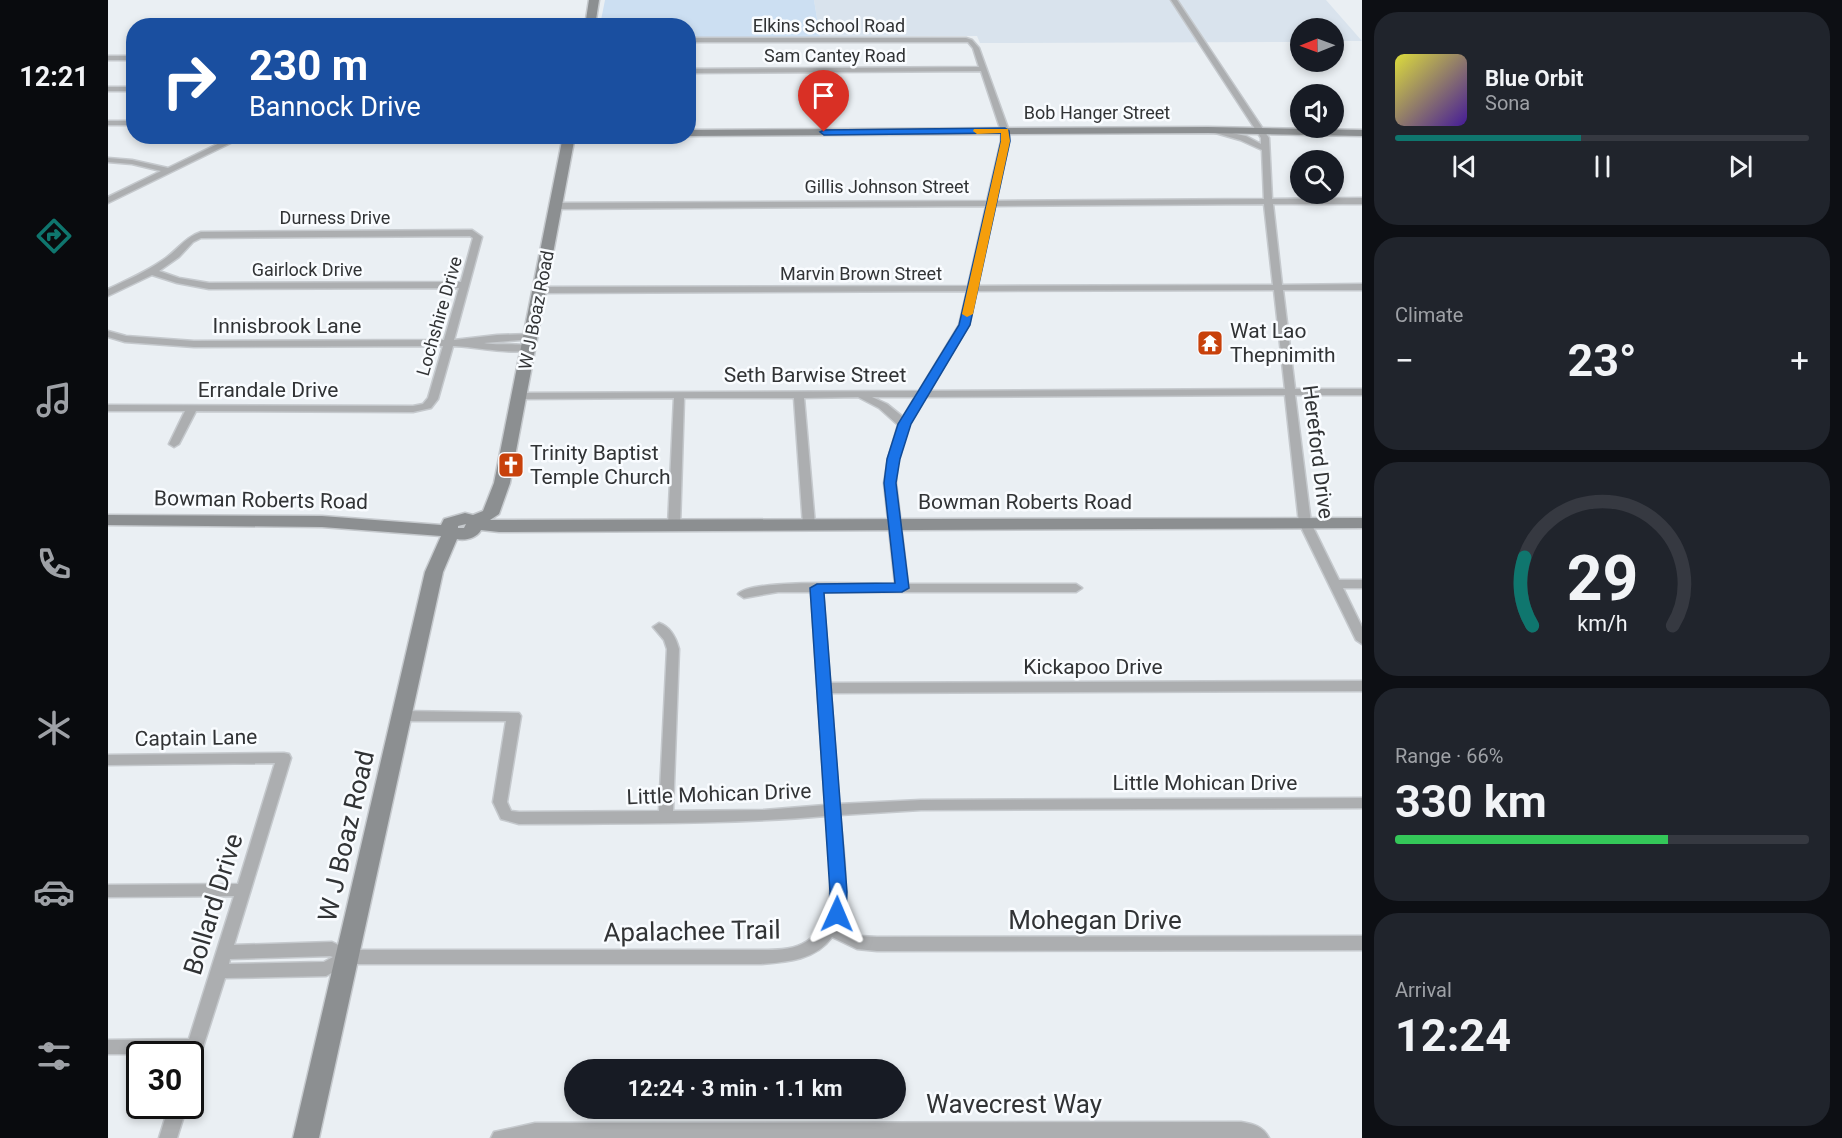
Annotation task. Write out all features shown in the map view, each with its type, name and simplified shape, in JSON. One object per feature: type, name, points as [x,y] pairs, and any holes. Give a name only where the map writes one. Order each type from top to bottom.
[{"type":"street","points":[[591,18],[594,0]]},
{"type":"street","name":"Hereford Drive","points":[[1174,0],[1265,138],[1268,201],[1305,523],[1362,640]]},
{"type":"street","name":"Elkins School Road","points":[[696,40],[970,41],[975,45],[982,69]]},
{"type":"street","points":[[108,58],[126,58]]},
{"type":"street","points":[[902,588],[890,483],[894,459],[904,424],[961,333],[973,289],[1005,141],[1005,131],[982,69]]},
{"type":"street","name":"Sam Cantey Road","points":[[696,71],[982,69]]},
{"type":"street","points":[[108,89],[126,89]]},
{"type":"street","points":[[108,123],[126,123]]},
{"type":"street","points":[[1208,130],[1243,138],[1265,149]]},
{"type":"street","name":"Bob Hanger Street","points":[[696,133],[1261,130],[1362,134]]},
{"type":"street","points":[[108,200],[225,144]]},
{"type":"street","name":"W J Boaz Road","points":[[306,1138],[434,572],[461,529],[490,514],[502,483],[568,144]]},
{"type":"street","points":[[108,160],[132,162],[170,171]]},
{"type":"street","name":"Gillis Johnson Street","points":[[556,206],[1362,201]]},
{"type":"street","name":"Durness Drive","points":[[150,271],[174,257],[196,236],[475,234]]},
{"type":"street","name":"Lochshire Drive","points":[[427,406],[433,399],[466,285],[478,241],[475,234]]},
{"type":"street","points":[[108,293],[150,271]]},
{"type":"street","name":"Gairlock Drive","points":[[150,271],[177,280],[209,285],[466,285]]},
{"type":"street","name":"Marvin Brown Street","points":[[540,290],[1362,287]]},
{"type":"street","name":"Innisbrook Lane","points":[[108,334],[125,339],[194,344],[467,343],[495,348],[530,343]]},
{"type":"street","name":"Seth Barwise Street","points":[[520,396],[1362,392]]},
{"type":"street","points":[[799,394],[809,525]]},
{"type":"street","points":[[855,394],[883,406],[904,424]]},
{"type":"street","points":[[674,526],[680,395]]},
{"type":"street","name":"Errandale Drive","points":[[108,408],[414,409],[427,406]]},
{"type":"street","points":[[174,444],[191,410]]},
{"type":"street","name":"Bowman Roberts Road","points":[[108,520],[264,521],[461,529],[1362,522]]},
{"type":"street","points":[[1335,584],[1362,584]]},
{"type":"street","points":[[744,594],[778,588],[1076,588]]},
{"type":"street","points":[[817,588],[838,892],[837,914],[831,929]]},
{"type":"street","points":[[659,627],[670,638],[673,650],[666,818]]},
{"type":"street","name":"Kickapoo Drive","points":[[824,688],[1362,686]]},
{"type":"street","name":"Little Mohican Drive","points":[[402,716],[514,716],[500,802],[506,815],[530,819],[764,816],[921,805],[1362,803]]},
{"type":"street","name":"Captain Lane","points":[[108,760],[284,758]]},
{"type":"street","name":"Bollard Drive","points":[[198,1041],[284,758]]},
{"type":"street","points":[[108,891],[244,890]]},
{"type":"street","name":"Apalachee Trail","points":[[347,957],[788,956],[803,951],[821,940],[831,929]]},
{"type":"street","name":"Mohegan Drive","points":[[831,929],[857,942],[877,944],[1362,943]]},
{"type":"street","points":[[225,952],[332,949],[347,957]]},
{"type":"street","points":[[220,971],[326,969],[347,957]]},
{"type":"street","points":[[108,1047],[126,1047]]},
{"type":"street","points":[[168,1138],[174,1119]]},
{"type":"street","name":"Wavecrest Way","points":[[500,1138],[535,1131],[632,1134],[1240,1130],[1253,1132],[1260,1138]]},
{"type":"shaded area","points":[[605,0],[814,0],[820,37],[696,37],[696,18],[601,18]]},
{"type":"shaded area","points":[[814,0],[1326,0],[1342,18],[1290,18],[1290,42],[980,43],[977,36],[820,37]]},
{"type":"shaded area","points":[[1344,20],[1362,41],[1344,41]]},
{"type":"slow traffic","points":[[967,314],[1005,141],[1005,131],[977,131]]},
{"type":"place","name":"Wat Lao Thepnimith","points":[[1210,343]]},
{"type":"place","name":"Trinity Baptist Temple Church","points":[[511,465]]},
{"type":"route","points":[[824,132],[1005,131],[1005,141],[964,325],[904,424],[894,459],[890,483],[902,588],[817,588],[838,892],[837,914]]}]
